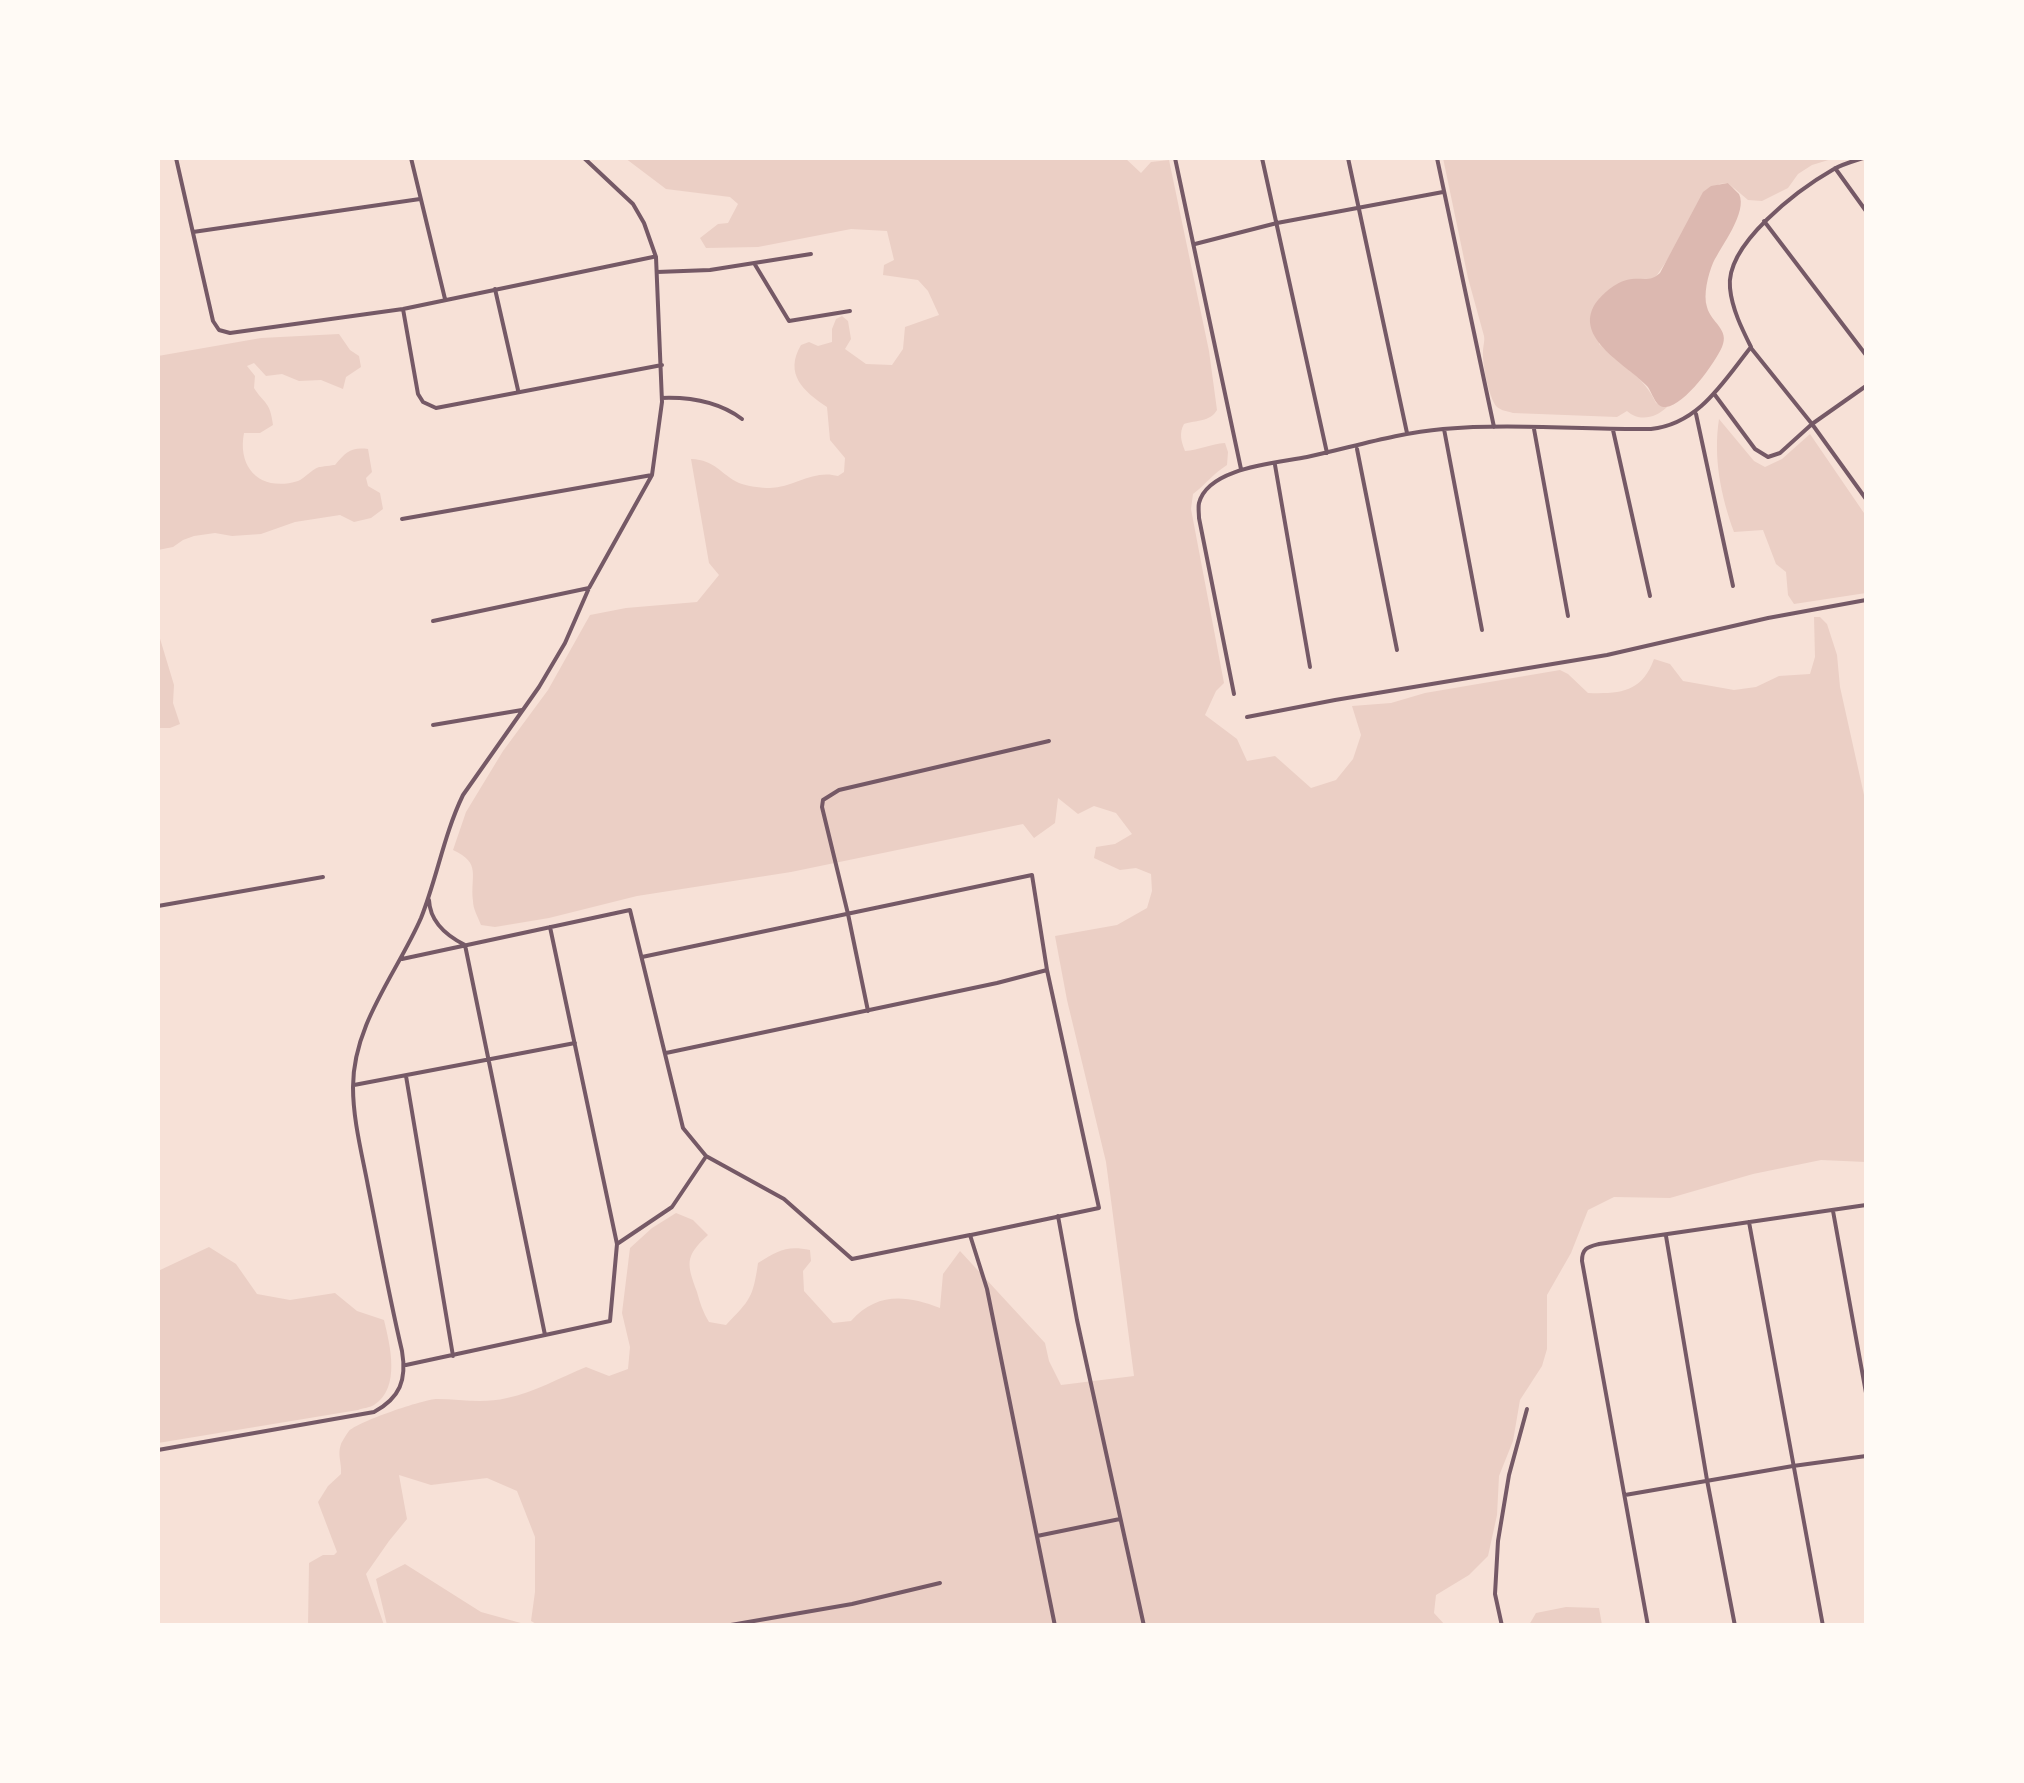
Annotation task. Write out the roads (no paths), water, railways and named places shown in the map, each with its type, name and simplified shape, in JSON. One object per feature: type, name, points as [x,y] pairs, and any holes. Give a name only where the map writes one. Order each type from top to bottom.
[{"type":"street","points":[[176,158],[213,321],[224,332],[240,333],[403,309],[656,257]]},
{"type":"street","points":[[411,158],[445,299]]},
{"type":"street","points":[[465,945],[434,920],[430,910],[429,894],[448,830],[463,795],[565,643],[589,588],[652,476],[662,398],[656,257],[634,204],[584,158]]},
{"type":"street","points":[[1175,158],[1240,469]]},
{"type":"street","points":[[1262,158],[1327,453]]},
{"type":"street","points":[[1348,158],[1406,433]]},
{"type":"street","points":[[1437,158],[1494,427]]},
{"type":"street","points":[[1863,158],[1835,168],[1764,222],[1733,263],[1729,286],[1751,347],[1866,499]]},
{"type":"street","points":[[1835,168],[1866,212]]},
{"type":"street","points":[[1195,244],[1276,223],[1444,192]]},
{"type":"street","points":[[193,232],[420,199]]},
{"type":"street","points":[[1764,222],[1866,355]]},
{"type":"street","points":[[657,272],[710,270],[811,254]]},
{"type":"street","points":[[754,263],[788,321],[850,311]]},
{"type":"street","points":[[495,288],[518,390]]},
{"type":"street","points":[[403,309],[418,394],[436,408],[662,365]]},
{"type":"street","points":[[1234,694],[1199,518],[1200,500],[1206,490],[1240,469],[1356,447],[1406,433],[1494,427],[1664,428],[1695,413],[1751,347]]},
{"type":"street","points":[[1714,394],[1755,449],[1768,457],[1780,453],[1812,424],[1866,386]]},
{"type":"street","points":[[662,398],[706,402],[728,408],[742,419]]},
{"type":"street","points":[[1695,413],[1732,586]]},
{"type":"street","points":[[1444,428],[1482,630]]},
{"type":"street","points":[[1534,428],[1568,616]]},
{"type":"street","points":[[1612,430],[1650,596]]},
{"type":"street","points":[[1356,447],[1397,650]]},
{"type":"street","points":[[1275,464],[1310,667]]},
{"type":"street","points":[[402,519],[652,476]]},
{"type":"street","points":[[433,620],[589,588]]},
{"type":"street","points":[[1247,717],[1606,655],[1866,600]]},
{"type":"street","points":[[433,725],[522,710]]},
{"type":"street","points":[[868,1011],[823,800],[853,787],[1049,742]]},
{"type":"street","points":[[402,958],[630,910],[683,1128],[706,1156],[784,1199],[852,1260],[1099,1208],[1047,970],[1032,875],[642,957]]},
{"type":"street","points":[[158,906],[323,877]]},
{"type":"street","points":[[158,1450],[374,1412],[389,1404],[399,1392],[404,1366],[358,1130],[353,1085],[366,1024],[402,958],[434,880]]},
{"type":"street","points":[[404,1366],[610,1321],[618,1244],[550,927]]},
{"type":"street","points":[[465,945],[546,1336]]},
{"type":"street","points":[[665,1054],[1047,970]]},
{"type":"street","points":[[353,1085],[575,1044]]},
{"type":"street","points":[[406,1076],[453,1356]]},
{"type":"street","points":[[618,1244],[672,1207],[706,1156]]},
{"type":"street","points":[[1648,1626],[1582,1261],[1584,1250],[1598,1244],[1866,1204]]},
{"type":"street","points":[[1833,1209],[1866,1393]]},
{"type":"street","points":[[1058,1216],[1144,1626]]},
{"type":"street","points":[[1749,1222],[1823,1626]]},
{"type":"street","points":[[1666,1234],[1706,1480],[1736,1626]]},
{"type":"street","points":[[970,1236],[987,1289],[1055,1626]]},
{"type":"street","points":[[1502,1626],[1495,1594],[1498,1541],[1509,1475],[1528,1409]]},
{"type":"street","points":[[1625,1495],[1866,1456]]},
{"type":"street","points":[[1038,1536],[1120,1519]]},
{"type":"street","points":[[729,1625],[852,1604],[940,1583]]}]
